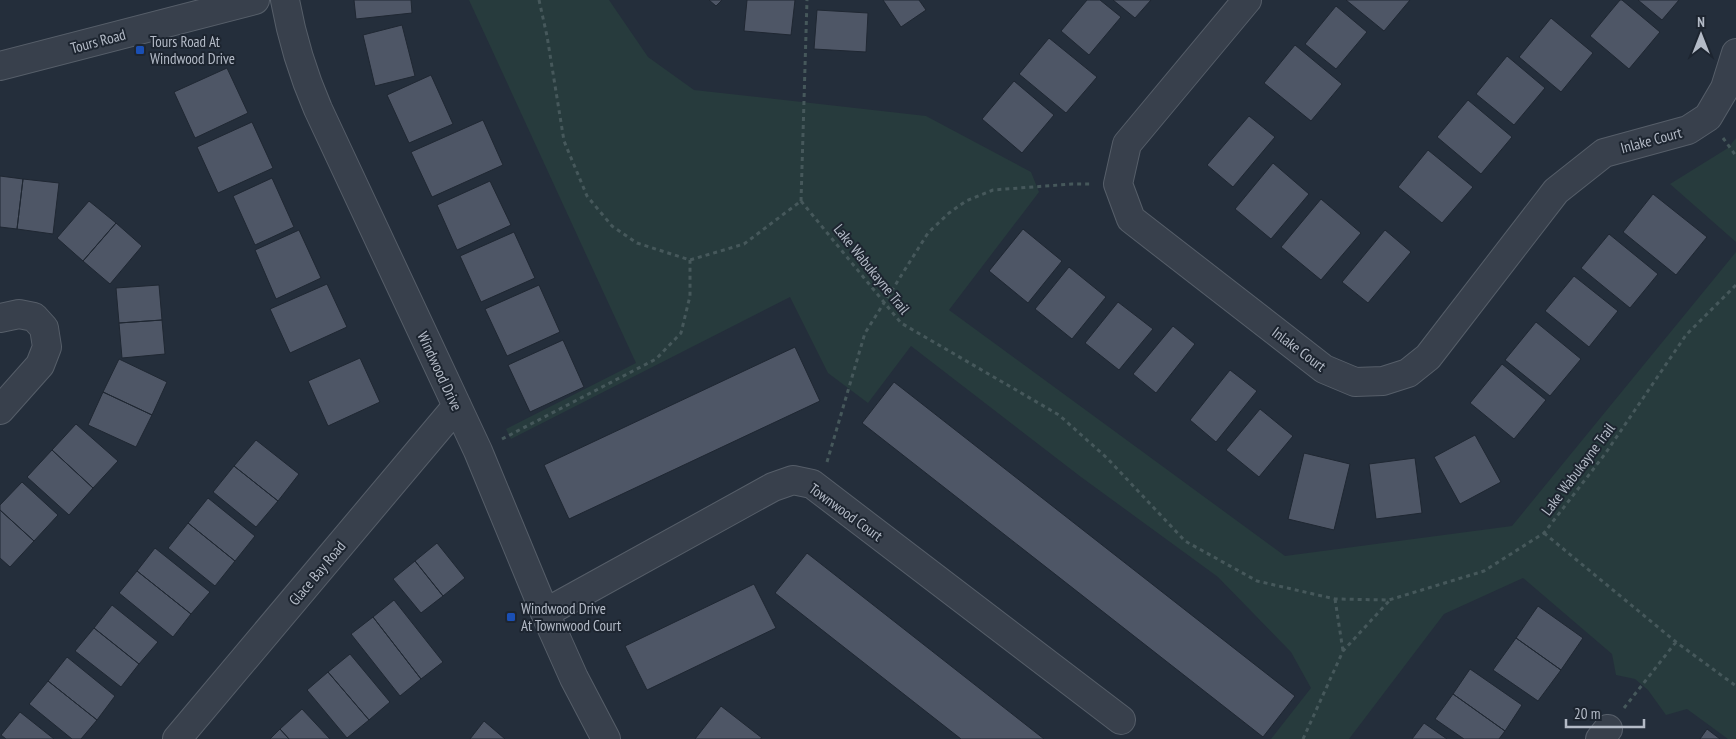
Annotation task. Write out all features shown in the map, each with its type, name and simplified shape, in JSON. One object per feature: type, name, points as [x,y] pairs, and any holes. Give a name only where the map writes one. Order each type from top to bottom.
[{"type":"street","name":"Tours Road","points":[[0,66],[255,0]]},
{"type":"street","name":"Windwood Drive","points":[[285,0],[293,40],[303,75],[478,451],[574,678],[606,739]]},
{"type":"street","points":[[1118,184],[1127,144],[1248,0]]},
{"type":"street","name":"Inlake Court","points":[[1118,184],[1131,219],[1324,369],[1355,382],[1383,381],[1408,373],[1428,357],[1556,191],[1604,153],[1688,130],[1708,117],[1726,88],[1736,52]]},
{"type":"street","points":[[0,318],[18,314],[34,317],[44,328],[46,347],[40,365],[0,410]]},
{"type":"street","name":"Glace Bay Road","points":[[177,739],[457,406]]},
{"type":"street","name":"Townwood Court","points":[[545,613],[773,487],[793,480],[812,484],[820,489],[1120,720]]},
{"type":"path","points":[[538,0],[547,36],[564,141],[587,196],[612,226],[637,243],[690,260],[744,244],[801,201],[807,0]]},
{"type":"path","points":[[1731,150],[1736,151]]},
{"type":"path","points":[[820,489],[866,333],[928,233],[949,213],[966,201],[993,190],[1072,184],[1118,184]]},
{"type":"path","name":"Lake Wabukayne Trail","points":[[801,201],[901,323],[1059,415],[1106,458],[1185,541],[1257,581],[1334,599],[1389,600],[1484,571],[1544,534],[1605,454],[1686,335],[1736,285]]},
{"type":"path","points":[[478,451],[656,359],[681,333],[690,296],[690,260]]},
{"type":"path","points":[[1544,534],[1676,642],[1736,686]]},
{"type":"path","points":[[1334,599],[1343,651]]},
{"type":"path","points":[[1303,739],[1343,651],[1389,600]]},
{"type":"path","points":[[1604,734],[1676,642]]},
{"type":"green space","points":[[469,0],[609,0],[648,57],[694,90],[926,116],[1031,172],[1039,192],[949,310],[1285,556],[1512,526],[1736,252],[1736,739],[1728,739],[1687,709],[1666,715],[1648,690],[1635,679],[1616,675],[1612,654],[1523,578],[1444,614],[1349,739],[1271,739],[1311,688],[1291,652],[1218,577],[1081,477],[911,346],[868,403],[828,373],[790,297],[511,439],[506,429],[636,363]]},
{"type":"green space","points":[[1736,138],[1736,242],[1670,184],[1728,148]]},
{"type":"building","points":[[354,0],[411,0],[412,13],[356,19]]},
{"type":"building","points":[[709,0],[722,0],[716,6]]},
{"type":"building","points":[[747,0],[795,0],[791,35],[744,31]]},
{"type":"building","points":[[883,0],[919,0],[926,10],[901,27]]},
{"type":"building","points":[[1087,0],[1100,0],[1121,17],[1089,55],[1061,31]]},
{"type":"building","points":[[1113,0],[1151,0],[1135,18]]},
{"type":"building","points":[[1346,0],[1410,0],[1384,31]]},
{"type":"building","points":[[1620,0],[1660,32],[1629,69],[1590,36]]},
{"type":"building","points":[[1638,0],[1679,0],[1662,20]]},
{"type":"building","points":[[1336,6],[1367,32],[1336,69],[1305,44]]},
{"type":"building","points":[[817,10],[868,13],[866,52],[814,49]]},
{"type":"building","points":[[1551,18],[1593,53],[1561,92],[1519,57]]},
{"type":"building","points":[[402,25],[415,76],[375,86],[363,35]]},
{"type":"building","points":[[1049,38],[1097,77],[1066,113],[1019,74]]},
{"type":"building","points":[[1295,45],[1342,84],[1311,121],[1264,83]]},
{"type":"building","points":[[1507,56],[1545,88],[1514,125],[1476,94]]},
{"type":"building","points":[[227,68],[248,113],[195,138],[174,92]]},
{"type":"building","points":[[431,75],[453,124],[409,143],[387,95]]},
{"type":"building","points":[[1014,81],[1054,115],[1022,153],[982,119]]},
{"type":"building","points":[[1468,100],[1512,137],[1481,174],[1437,137]]},
{"type":"building","points":[[1249,116],[1275,137],[1233,187],[1207,165]]},
{"type":"building","points":[[483,120],[503,165],[432,197],[411,152]]},
{"type":"building","points":[[252,122],[273,168],[218,193],[197,147]]},
{"type":"building","points":[[1428,150],[1473,187],[1442,223],[1398,187]]},
{"type":"building","points":[[1273,163],[1309,194],[1271,239],[1235,209]]},
{"type":"building","points":[[0,176],[23,179],[17,229],[0,227]]},
{"type":"building","points":[[272,178],[294,227],[255,245],[233,196]]},
{"type":"building","points":[[23,179],[59,183],[53,234],[17,229]]},
{"type":"building","points":[[490,181],[511,225],[457,250],[437,205]]},
{"type":"building","points":[[1653,194],[1707,237],[1676,275],[1623,232]]},
{"type":"building","points":[[1321,199],[1361,233],[1321,280],[1281,247]]},
{"type":"building","points":[[89,201],[116,223],[83,261],[57,238]]},
{"type":"building","points":[[116,223],[142,246],[110,284],[83,261]]},
{"type":"building","points":[[1023,229],[1062,261],[1028,303],[989,271]]},
{"type":"building","points":[[299,230],[321,278],[276,299],[255,250]]},
{"type":"building","points":[[1385,230],[1411,252],[1368,303],[1342,282]]},
{"type":"building","points":[[514,232],[535,278],[481,302],[460,256]]},
{"type":"building","points":[[1609,234],[1658,274],[1630,308],[1581,268]]},
{"type":"building","points":[[1069,267],[1106,297],[1072,339],[1035,309]]},
{"type":"building","points":[[1574,276],[1618,311],[1589,347],[1545,311]]},
{"type":"building","points":[[327,284],[347,327],[290,353],[270,309]]},
{"type":"building","points":[[159,285],[162,320],[119,323],[116,288]]},
{"type":"building","points":[[539,285],[560,332],[507,356],[485,309]]},
{"type":"building","points":[[1118,302],[1153,329],[1119,370],[1085,343]]},
{"type":"building","points":[[162,320],[165,354],[122,358],[119,323]]},
{"type":"building","points":[[1536,322],[1581,359],[1550,396],[1505,360]]},
{"type":"building","points":[[1173,326],[1195,344],[1156,393],[1133,374]]},
{"type":"building","points":[[563,340],[584,387],[530,412],[508,365]]},
{"type":"building","points":[[795,347],[820,401],[569,519],[544,465]]},
{"type":"building","points":[[360,358],[380,402],[328,426],[308,381]]},
{"type":"building","points":[[119,359],[167,382],[152,415],[103,392]]},
{"type":"building","points":[[1502,364],[1546,400],[1514,439],[1470,403]]},
{"type":"building","points":[[1230,370],[1257,391],[1216,442],[1190,420]]},
{"type":"building","points":[[894,382],[1295,696],[1263,737],[862,423]]},
{"type":"building","points":[[103,392],[152,415],[136,447],[88,425]]},
{"type":"building","points":[[1260,409],[1293,436],[1259,477],[1226,450]]},
{"type":"building","points":[[76,424],[118,461],[93,488],[52,450]]},
{"type":"building","points":[[1475,435],[1501,482],[1460,504],[1434,457]]},
{"type":"building","points":[[256,440],[299,474],[278,501],[234,466]]},
{"type":"building","points":[[52,450],[93,488],[69,515],[27,477]]},
{"type":"building","points":[[1304,453],[1350,464],[1334,530],[1288,519]]},
{"type":"building","points":[[1415,458],[1422,513],[1376,519],[1369,464]]},
{"type":"building","points":[[234,466],[278,501],[256,527],[213,492]]},
{"type":"building","points":[[22,482],[58,515],[34,541],[0,510],[0,505]]},
{"type":"building","points":[[208,498],[255,536],[235,561],[188,523]]},
{"type":"building","points":[[0,510],[34,541],[10,567],[0,558]]},
{"type":"building","points":[[188,523],[235,561],[215,586],[168,548]]},
{"type":"building","points":[[437,543],[465,578],[443,596],[415,561]]},
{"type":"building","points":[[155,548],[210,592],[191,614],[137,571]]},
{"type":"building","points":[[807,553],[1044,739],[961,739],[775,593]]},
{"type":"building","points":[[415,561],[443,596],[421,613],[393,579]]},
{"type":"building","points":[[137,571],[191,614],[173,637],[119,593]]},
{"type":"building","points":[[754,584],[776,628],[647,690],[625,646]]},
{"type":"building","points":[[394,600],[443,662],[421,679],[373,617]]},
{"type":"building","points":[[112,605],[158,642],[139,664],[94,628]]},
{"type":"building","points":[[1538,606],[1583,638],[1561,670],[1516,638]]},
{"type":"building","points":[[373,617],[421,679],[400,696],[351,634]]},
{"type":"building","points":[[94,628],[139,664],[121,687],[75,651]]},
{"type":"building","points":[[1516,638],[1561,670],[1538,701],[1493,670]]},
{"type":"building","points":[[350,654],[390,702],[369,720],[328,672]]},
{"type":"building","points":[[67,657],[115,696],[97,720],[48,681]]},
{"type":"building","points":[[1470,669],[1522,705],[1505,731],[1453,694]]},
{"type":"building","points":[[328,672],[369,720],[347,738],[307,690]]},
{"type":"building","points":[[48,681],[97,720],[81,739],[72,739],[29,704]]},
{"type":"building","points":[[1453,694],[1505,731],[1499,739],[1464,739],[1435,719]]},
{"type":"building","points":[[721,706],[762,738],[695,739]]},
{"type":"building","points":[[302,709],[330,739],[289,739],[280,729]]},
{"type":"building","points":[[20,712],[54,739],[6,739],[1,735]]},
{"type":"building","points":[[484,721],[505,739],[470,739]]},
{"type":"building","points":[[1424,723],[1447,739],[1412,739]]},
{"type":"building","points":[[280,729],[289,739],[270,739]]},
{"type":"building","points":[[1707,729],[1720,739],[1700,739]]},
{"type":"place","name":"Tours Road At Windwood Drive","points":[[140,50]]},
{"type":"place","name":"Windwood Drive At Townwood Court","points":[[511,617]]}]
